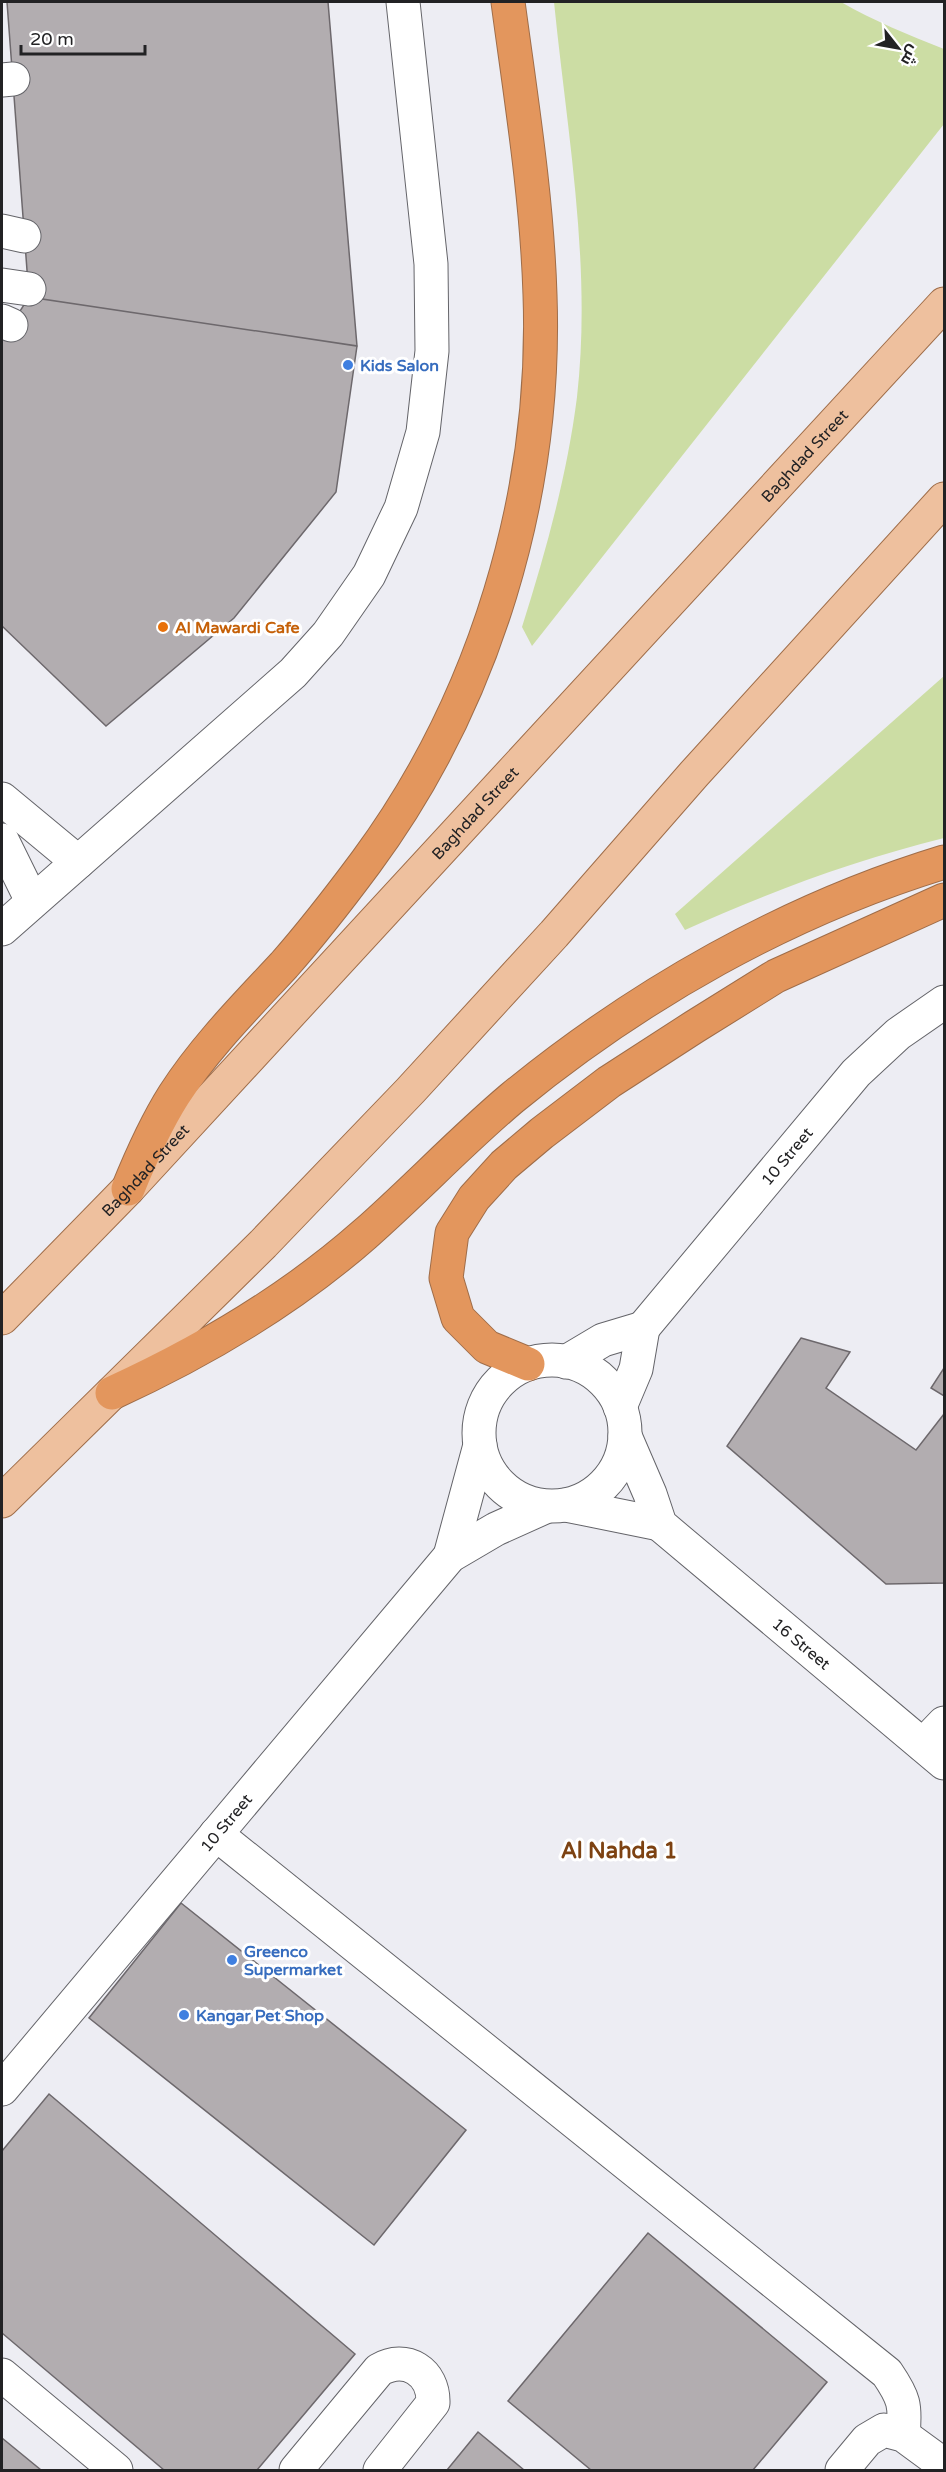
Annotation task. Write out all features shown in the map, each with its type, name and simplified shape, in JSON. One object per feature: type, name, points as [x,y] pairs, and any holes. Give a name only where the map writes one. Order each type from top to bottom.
[{"type":"highway","points":[[128,1189],[147,1142],[173,1096],[210,1046],[333,908],[376,849],[415,788],[450,724],[484,643],[511,557],[529,471],[538,384],[540,297],[534,201],[508,2]]},
{"type":"highway","points":[[112,1393],[166,1368],[219,1339],[271,1307],[319,1272],[366,1234],[511,1100],[571,1052],[633,1009],[699,969],[766,933],[840,900],[945,862]]},
{"type":"highway","points":[[528,1365],[487,1347],[458,1318],[446,1278],[452,1233],[474,1197],[504,1165],[542,1133],[609,1082],[694,1027],[776,976],[945,900]]},
{"type":"main road","name":"Baghdad Street","points":[[2,1318],[128,1189],[945,304]]},
{"type":"main road","points":[[2,1501],[263,1244],[410,1091],[554,934],[694,774],[945,499]]},
{"type":"street","points":[[2,929],[293,673],[328,634],[369,575],[401,508],[423,432],[432,351],[431,264],[403,2]]},
{"type":"street","points":[[2,799],[78,862]]},
{"type":"street","points":[[2,840],[32,901]]},
{"type":"street","name":"10 Street","points":[[643,1328],[856,1073],[898,1034],[945,1002]]},
{"type":"street","points":[[450,1557],[496,1529],[596,1492],[616,1467],[622,1452],[622,1422],[636,1369],[643,1328],[603,1340],[566,1362]]},
{"type":"street","points":[[547,1360],[566,1362],[584,1367],[600,1377],[612,1391],[660,1524],[526,1502],[509,1493],[495,1480],[485,1463],[480,1445],[479,1425],[484,1405],[495,1387],[510,1373],[528,1365],[547,1360]]},
{"type":"street","points":[[450,1557],[480,1445]]},
{"type":"street","name":"16 Street","points":[[660,1524],[937,1743]]},
{"type":"street","name":"10 Street","points":[[2,2089],[450,1557]]},
{"type":"street","points":[[216,1834],[887,2373],[898,2389],[905,2408],[903,2435]]},
{"type":"street","points":[[296,2470],[379,2370],[398,2363],[412,2365],[425,2374],[433,2388],[433,2403],[380,2470]]},
{"type":"street","points":[[2,2375],[116,2470]]},
{"type":"street","points":[[842,2470],[867,2440],[884,2430],[903,2435],[945,2465]]},
{"type":"green space","points":[[554,2],[841,2],[879,22],[944,49],[944,124],[532,646],[522,627],[562,484],[573,426],[581,347],[580,248]]},
{"type":"green space","points":[[944,676],[944,838],[878,856],[813,878],[685,930],[675,914]]},
{"type":"building","points":[[7,2],[328,2],[357,346],[29,297]]},
{"type":"building","points":[[29,297],[357,346],[336,492],[234,618],[106,726],[2,626],[2,339]]},
{"type":"building","points":[[801,1338],[850,1352],[826,1388],[916,1450],[944,1414],[944,1583],[886,1584],[727,1446]]},
{"type":"building","points":[[944,1368],[944,1396],[931,1388]]},
{"type":"building","points":[[181,1903],[466,2130],[374,2245],[89,2018]]},
{"type":"building","points":[[49,2094],[355,2354],[257,2470],[164,2470],[2,2333],[2,2151]]},
{"type":"building","points":[[648,2233],[827,2382],[753,2470],[591,2470],[508,2401]]},
{"type":"building","points":[[478,2432],[524,2470],[447,2470]]},
{"type":"building","points":[[2,2438],[41,2470],[2,2470]]},
{"type":"place","name":"Kids Salon","points":[[348,365]]},
{"type":"place","name":"Al Mawardi Cafe","points":[[163,627]]},
{"type":"place","name":"Greenco Supermarket","points":[[232,1960]]},
{"type":"place","name":"Kangar Pet Shop","points":[[184,2015]]},
{"type":"district","name":"Al Nahda 1","points":[[619,1850]]}]
